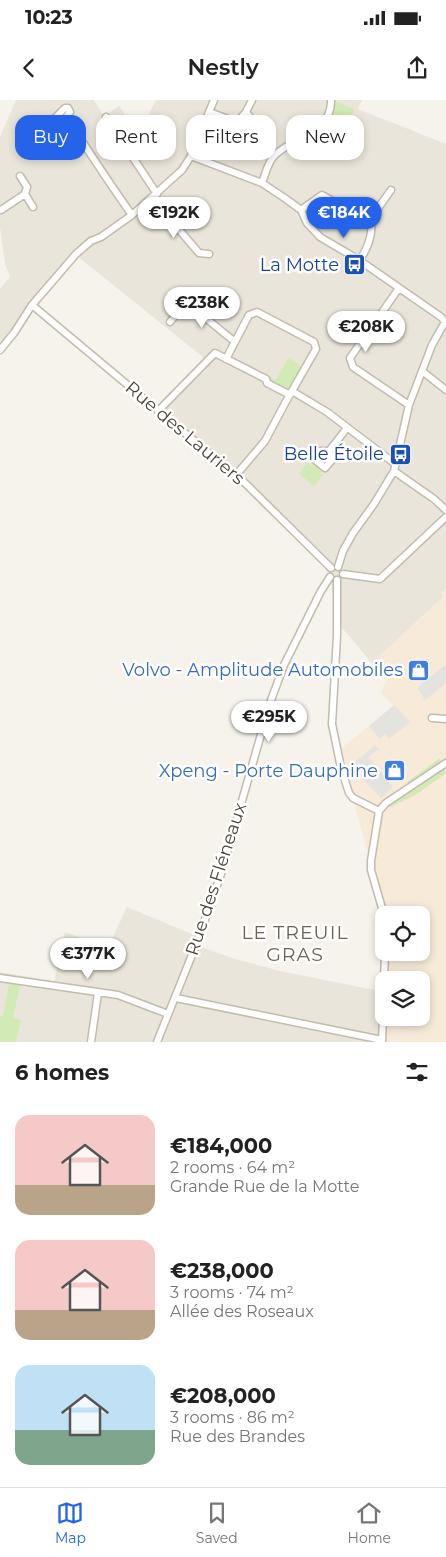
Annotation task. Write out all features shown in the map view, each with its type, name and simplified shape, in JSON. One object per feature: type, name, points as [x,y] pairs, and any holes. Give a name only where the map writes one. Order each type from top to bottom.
[{"type":"street","points":[[209,115],[214,100]]},
{"type":"street","points":[[210,112],[231,120],[239,120],[246,112],[252,100]]},
{"type":"street","points":[[262,183],[274,155],[322,126],[331,100]]},
{"type":"street","points":[[86,148],[54,127],[54,119],[65,108],[68,108],[70,112],[66,117],[132,215]]},
{"type":"street","points":[[133,160],[155,196],[199,253],[210,254]]},
{"type":"street","points":[[0,350],[14,334],[32,305],[84,247],[132,215],[155,196],[182,170],[188,160]]},
{"type":"street","points":[[202,160],[262,183],[301,210],[307,223],[320,237],[359,260],[441,316],[445,322],[432,345],[409,404],[394,463],[394,471],[374,504],[353,533],[335,568],[329,572],[334,579],[337,636],[332,712],[334,737],[349,793],[353,798],[379,811]]},
{"type":"street","points":[[0,210],[25,194],[27,187],[20,176]]},
{"type":"street","points":[[359,260],[364,253],[371,233],[371,222],[379,207],[392,190]]},
{"type":"street","points":[[25,194],[34,207]]},
{"type":"street","points":[[301,210],[322,195],[371,222]]},
{"type":"street","points":[[398,288],[350,358],[353,367],[409,404]]},
{"type":"street","points":[[170,322],[186,302],[235,342]]},
{"type":"street","name":"Rue des Lauriers","points":[[32,305],[236,475],[335,568]]},
{"type":"street","points":[[226,359],[250,315],[257,312],[314,342],[316,349],[265,441],[236,475]]},
{"type":"street","points":[[158,411],[215,353],[266,379],[267,384],[291,393],[327,412],[394,463]]},
{"type":"street","points":[[422,371],[446,390]]},
{"type":"street","points":[[329,451],[347,428]]},
{"type":"street","points":[[394,471],[434,499],[446,510]]},
{"type":"street","points":[[343,574],[380,579],[446,517]]},
{"type":"street","points":[[335,568],[341,569],[343,574]]},
{"type":"street","points":[[334,579],[340,579],[343,574]]},
{"type":"street","name":"Rue des Fléneaux","points":[[158,1042],[221,874],[270,703],[284,665],[325,583],[334,579]]},
{"type":"street","points":[[432,718],[446,719]]},
{"type":"street","points":[[381,906],[371,870],[379,811],[386,803],[445,764]]},
{"type":"street","points":[[0,978],[129,998],[168,1014]]},
{"type":"street","points":[[91,1042],[98,992]]},
{"type":"street","points":[[176,998],[382,1041],[383,1026]]},
{"type":"shaded area","points":[[16,100],[94,100],[103,115],[96,115],[96,160],[176,160],[176,115],[148,115],[156,100],[362,100],[358,109],[446,144],[446,588],[441,592],[443,597],[372,663],[343,629],[337,630],[332,586],[324,565],[233,478],[152,411],[204,358],[76,255],[0,350],[0,289],[10,277],[5,264],[0,227],[0,137]]},
{"type":"shaded area","points":[[119,106],[125,115],[106,115]]},
{"type":"shaded area","points":[[446,588],[446,1042],[382,1042],[383,1026],[430,1026],[430,971],[384,971],[385,961],[430,961],[430,906],[382,906],[353,798],[337,752],[394,706],[381,693],[387,677],[372,663],[443,597],[441,592]]},
{"type":"shaded area","points":[[446,664],[446,683],[425,700],[417,688]]},
{"type":"shaded area","points":[[394,705],[410,722],[389,739],[385,734],[380,739],[369,726]]},
{"type":"shaded area","points":[[375,745],[379,749],[368,757],[393,787],[381,798],[350,766]]},
{"type":"shaded area","points":[[127,907],[199,937],[196,945],[235,959],[280,971],[375,990],[375,1026],[383,1026],[382,1042],[0,1042],[0,972],[54,981],[65,932],[108,948]]},
{"type":"green space","points":[[335,101],[354,109],[351,115],[329,115]]},
{"type":"green space","points":[[288,358],[299,364],[298,366],[301,368],[288,390],[269,380],[269,376],[276,380]]},
{"type":"green space","points":[[307,463],[311,466],[313,463],[322,470],[320,473],[323,475],[314,486],[299,474]]},
{"type":"green space","points":[[440,758],[441,762],[409,785],[407,782]]},
{"type":"green space","points":[[444,768],[446,773],[417,794],[391,807],[389,805]]},
{"type":"green space","points":[[9,983],[20,985],[13,1018],[21,1020],[16,1042],[0,1042],[0,1016],[3,1016]]},
{"type":"place","name":"La Motte","points":[[355,265]]},
{"type":"place","name":"Belle Étoile","points":[[400,454]]},
{"type":"place","name":"Volvo - Amplitude Automobiles","points":[[419,670]]},
{"type":"place","name":"Xpeng - Porte Dauphine","points":[[394,771]]},
{"type":"district","name":"LE TREUIL GRAS","points":[[295,943]]}]
